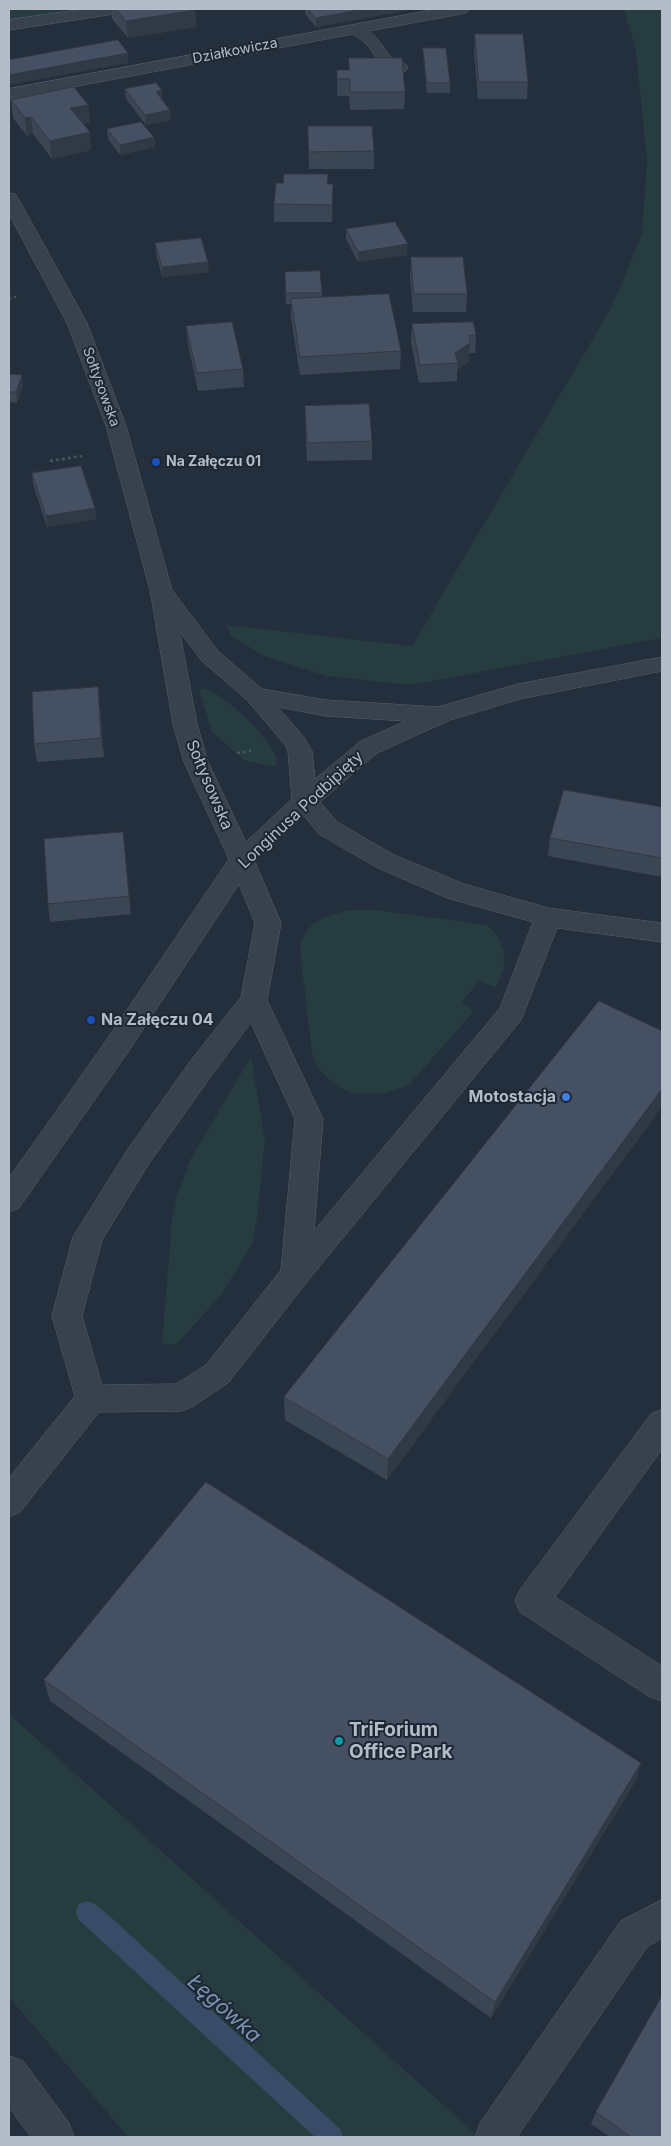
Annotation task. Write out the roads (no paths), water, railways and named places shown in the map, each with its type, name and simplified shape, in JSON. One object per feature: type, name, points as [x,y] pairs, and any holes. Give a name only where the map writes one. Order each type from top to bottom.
[{"type":"street","points":[[9,25],[114,9]]},
{"type":"street","name":"Działkowicza","points":[[9,94],[462,9]]},
{"type":"street","points":[[355,28],[372,41],[386,62],[400,67]]},
{"type":"street","name":"Sołtysowska","points":[[9,198],[77,322],[116,426],[161,590],[185,724],[196,762],[242,860],[268,923],[254,1000]]},
{"type":"street","name":"Sołtysowska","points":[[161,590],[210,656],[255,695],[295,742],[300,751],[305,801]]},
{"type":"street","name":"Longinusa Podbipięty","points":[[9,1200],[118,1045],[242,860],[305,801],[369,747],[442,714],[518,692],[662,664]]},
{"type":"street","points":[[255,695],[342,710],[442,714]]},
{"type":"street","points":[[305,801],[328,828],[385,861],[456,891],[548,917],[662,933]]},
{"type":"street","points":[[91,1399],[181,1398],[217,1374],[296,1274],[512,1013],[548,917]]},
{"type":"street","points":[[91,1399],[67,1316],[88,1236],[138,1157],[199,1071],[254,1000],[309,1119],[296,1274]]},
{"type":"street","points":[[9,1502],[91,1399]]},
{"type":"street","points":[[662,1424],[532,1601],[662,1684]]},
{"type":"street","points":[[494,2137],[634,1934],[662,1918]]},
{"type":"street","points":[[9,2074],[55,2137]]},
{"type":"waterway","name":"Łęgówka","points":[[87,1912],[332,2137]]},
{"type":"place","name":"Na Załęczu 01","points":[[156,462]]},
{"type":"place","name":"Na Załęczu 04","points":[[91,1020]]},
{"type":"place","name":"Motostacja","points":[[566,1097]]},
{"type":"place","name":"TriForium Office Park","points":[[339,1741]]}]
